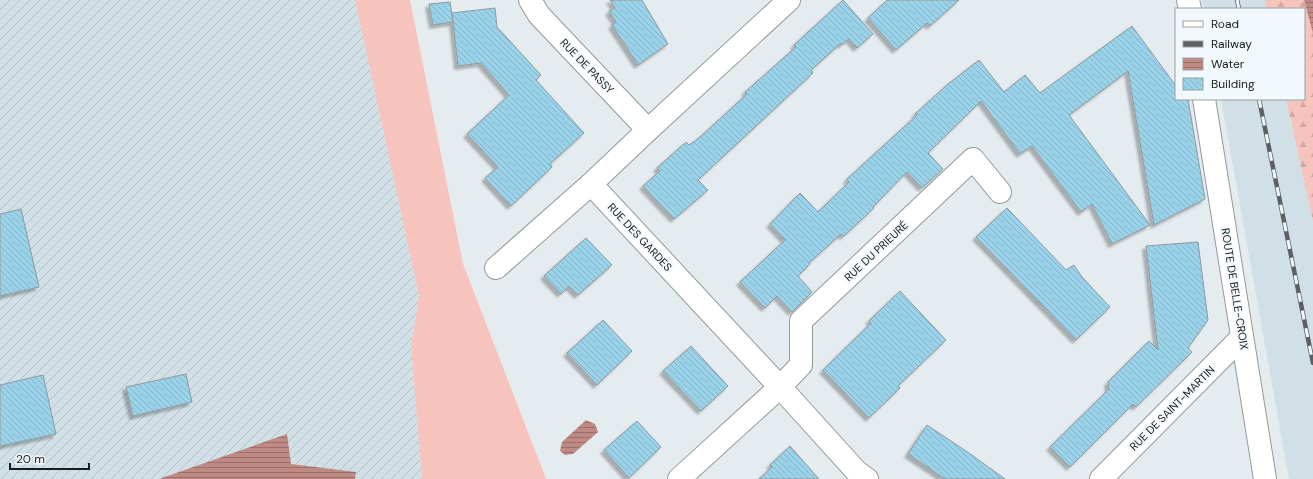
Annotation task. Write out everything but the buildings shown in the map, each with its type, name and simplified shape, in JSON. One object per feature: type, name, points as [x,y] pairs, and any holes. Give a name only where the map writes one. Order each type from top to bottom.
[{"type":"street","name":"RUE DE PASSY","points":[[530,0],[539,15],[648,130]]},
{"type":"street","points":[[496,268],[591,184],[789,0]]},
{"type":"street","name":"ROUTE DE BELLE-CROIX","points":[[1204,100],[1265,479]]},
{"type":"street","name":"RUE DU PRIEURÉ","points":[[780,387],[801,365],[801,321],[973,159],[1000,192]]},
{"type":"street","name":"RUE DES GARDES","points":[[591,184],[780,387]]},
{"type":"street","name":"RUE DE SAINT-MARTIN","points":[[1101,479],[1242,337]]},
{"type":"street","points":[[678,479],[780,387],[857,472],[867,479]]},
{"type":"shaded area","points":[[0,0],[355,0],[419,296],[411,347],[422,479],[0,479]]},
{"type":"shaded area","points":[[1202,0],[1265,0],[1267,8],[1204,8]]},
{"type":"shaded area","points":[[1221,100],[1286,100],[1313,222],[1313,479],[1289,479]]},
{"type":"green space","points":[[355,0],[410,0],[463,264],[546,479],[422,479],[411,347],[419,296]]},
{"type":"green space","points":[[1265,0],[1313,0],[1313,222],[1286,100],[1305,100],[1305,8],[1267,8]]},
{"type":"water","points":[[1304,0],[1313,0],[1313,33]]},
{"type":"water","points":[[586,420],[595,424],[598,432],[573,454],[565,455],[560,451],[562,442]]},
{"type":"water","points":[[287,434],[291,464],[356,472],[355,479],[159,479]]},
{"type":"railway","points":[[1237,0],[1239,8]]},
{"type":"railway","points":[[1259,100],[1313,363]]}]
